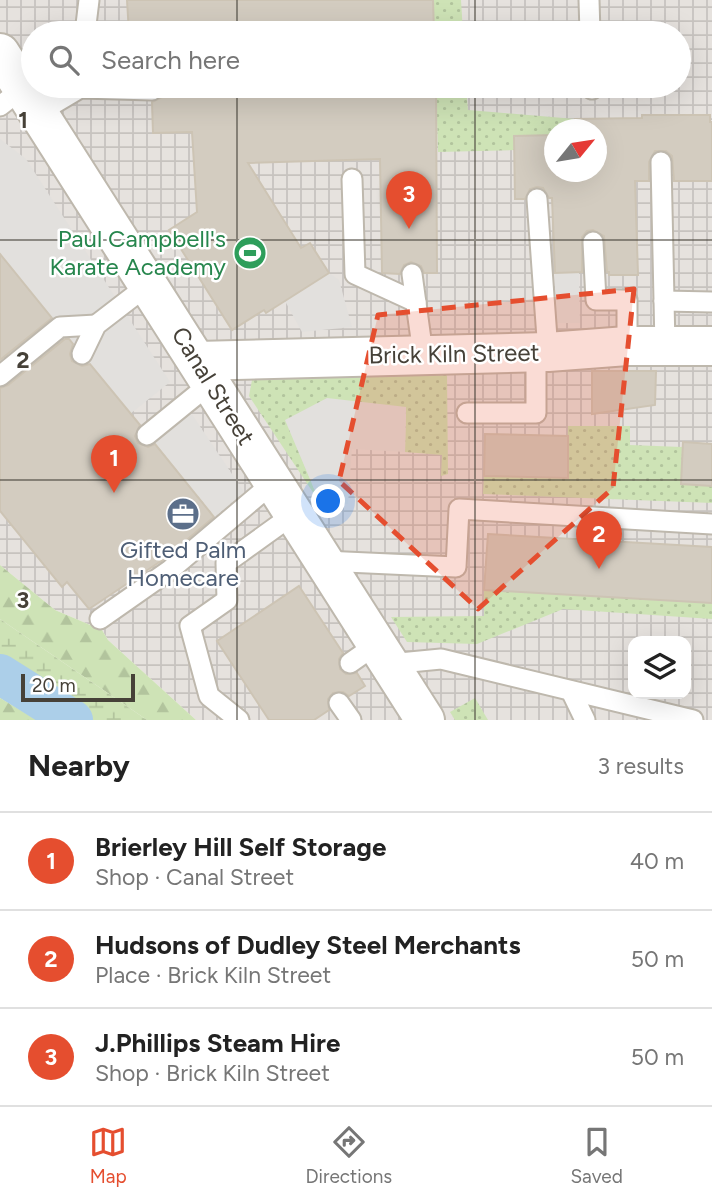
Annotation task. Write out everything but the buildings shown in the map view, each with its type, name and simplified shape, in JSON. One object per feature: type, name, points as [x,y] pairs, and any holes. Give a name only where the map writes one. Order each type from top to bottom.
[{"type":"street","name":"Canal Street","points":[[0,53],[20,102],[148,285],[324,561],[372,657],[418,718]]},
{"type":"street","name":"Brick Kiln Street","points":[[204,372],[422,354],[542,352],[627,346],[712,346]]},
{"type":"lane","points":[[86,21],[89,0]]},
{"type":"lane","points":[[589,0],[590,21]]},
{"type":"lane","points":[[661,162],[665,346]]},
{"type":"lane","points":[[352,179],[355,274],[415,302]]},
{"type":"lane","points":[[467,413],[536,413],[542,352],[537,199]]},
{"type":"lane","points":[[593,242],[596,300],[627,300],[627,346]]},
{"type":"lane","points":[[412,274],[422,354]]},
{"type":"lane","points":[[82,354],[96,325],[148,285]]},
{"type":"lane","points":[[664,301],[712,302]]},
{"type":"lane","points":[[0,376],[60,327],[96,325]]},
{"type":"lane","points":[[148,435],[204,372]]},
{"type":"lane","points":[[100,619],[170,570],[274,482]]},
{"type":"lane","points":[[324,561],[456,567],[458,509],[712,524]]},
{"type":"lane","points":[[239,720],[209,696],[190,626],[227,600],[226,563],[294,514]]},
{"type":"lane","points":[[372,657],[441,659],[693,720]]},
{"type":"lane","points":[[571,691],[585,720]]},
{"type":"lane","points":[[340,703],[351,720]]},
{"type":"highlighted area","points":[[634,289],[613,488],[478,609],[339,481],[378,315]]},
{"type":"shaded area","points":[[0,0],[712,0],[712,720],[196,720],[108,640],[102,630],[55,610],[0,565]]},
{"type":"shaded area","points":[[0,139],[26,159],[170,382],[130,414],[0,254]]},
{"type":"shaded area","points":[[329,273],[339,280],[352,327],[302,332],[285,301]]},
{"type":"shaded area","points":[[555,273],[579,273],[580,323],[555,323]]},
{"type":"shaded area","points":[[327,398],[406,407],[405,452],[352,449],[348,504],[320,503],[285,420]]},
{"type":"shaded area","points":[[191,413],[244,492],[215,517],[154,442]]},
{"type":"green space","points":[[433,0],[461,0],[462,21],[434,21]]},
{"type":"green space","points":[[436,98],[467,98],[468,110],[575,119],[544,119],[544,135],[515,136],[515,150],[438,152]]},
{"type":"green space","points":[[447,374],[448,474],[441,476],[442,455],[405,452],[406,407],[286,420],[320,503],[249,396],[252,380]]},
{"type":"green space","points":[[568,426],[630,426],[630,445],[682,447],[681,484],[712,486],[712,503],[483,494],[484,476],[567,478]]},
{"type":"green space","points":[[0,565],[55,610],[102,630],[108,640],[196,720],[147,720],[0,619]]},
{"type":"green space","points":[[484,590],[712,603],[712,619],[563,609],[477,644],[407,642],[391,617],[484,616]]},
{"type":"green space","points":[[0,619],[147,720],[37,720],[0,698]]},
{"type":"green space","points":[[0,698],[37,720],[0,720]]},
{"type":"green space","points":[[475,698],[488,720],[455,720],[450,712]]},
{"type":"waterway","points":[[0,674],[73,720]]},
{"type":"place","name":"J.Phillips Steam Hire","points":[[409,229]]},
{"type":"place","name":"Paul Campbell's Karate Academy","points":[[250,253]]},
{"type":"place","name":"Brierley Hill Self Storage","points":[[114,493]]},
{"type":"place","name":"Gifted Palm Homecare","points":[[183,514]]},
{"type":"place","name":"Hudsons of Dudley Steel Merchants","points":[[599,569]]}]
